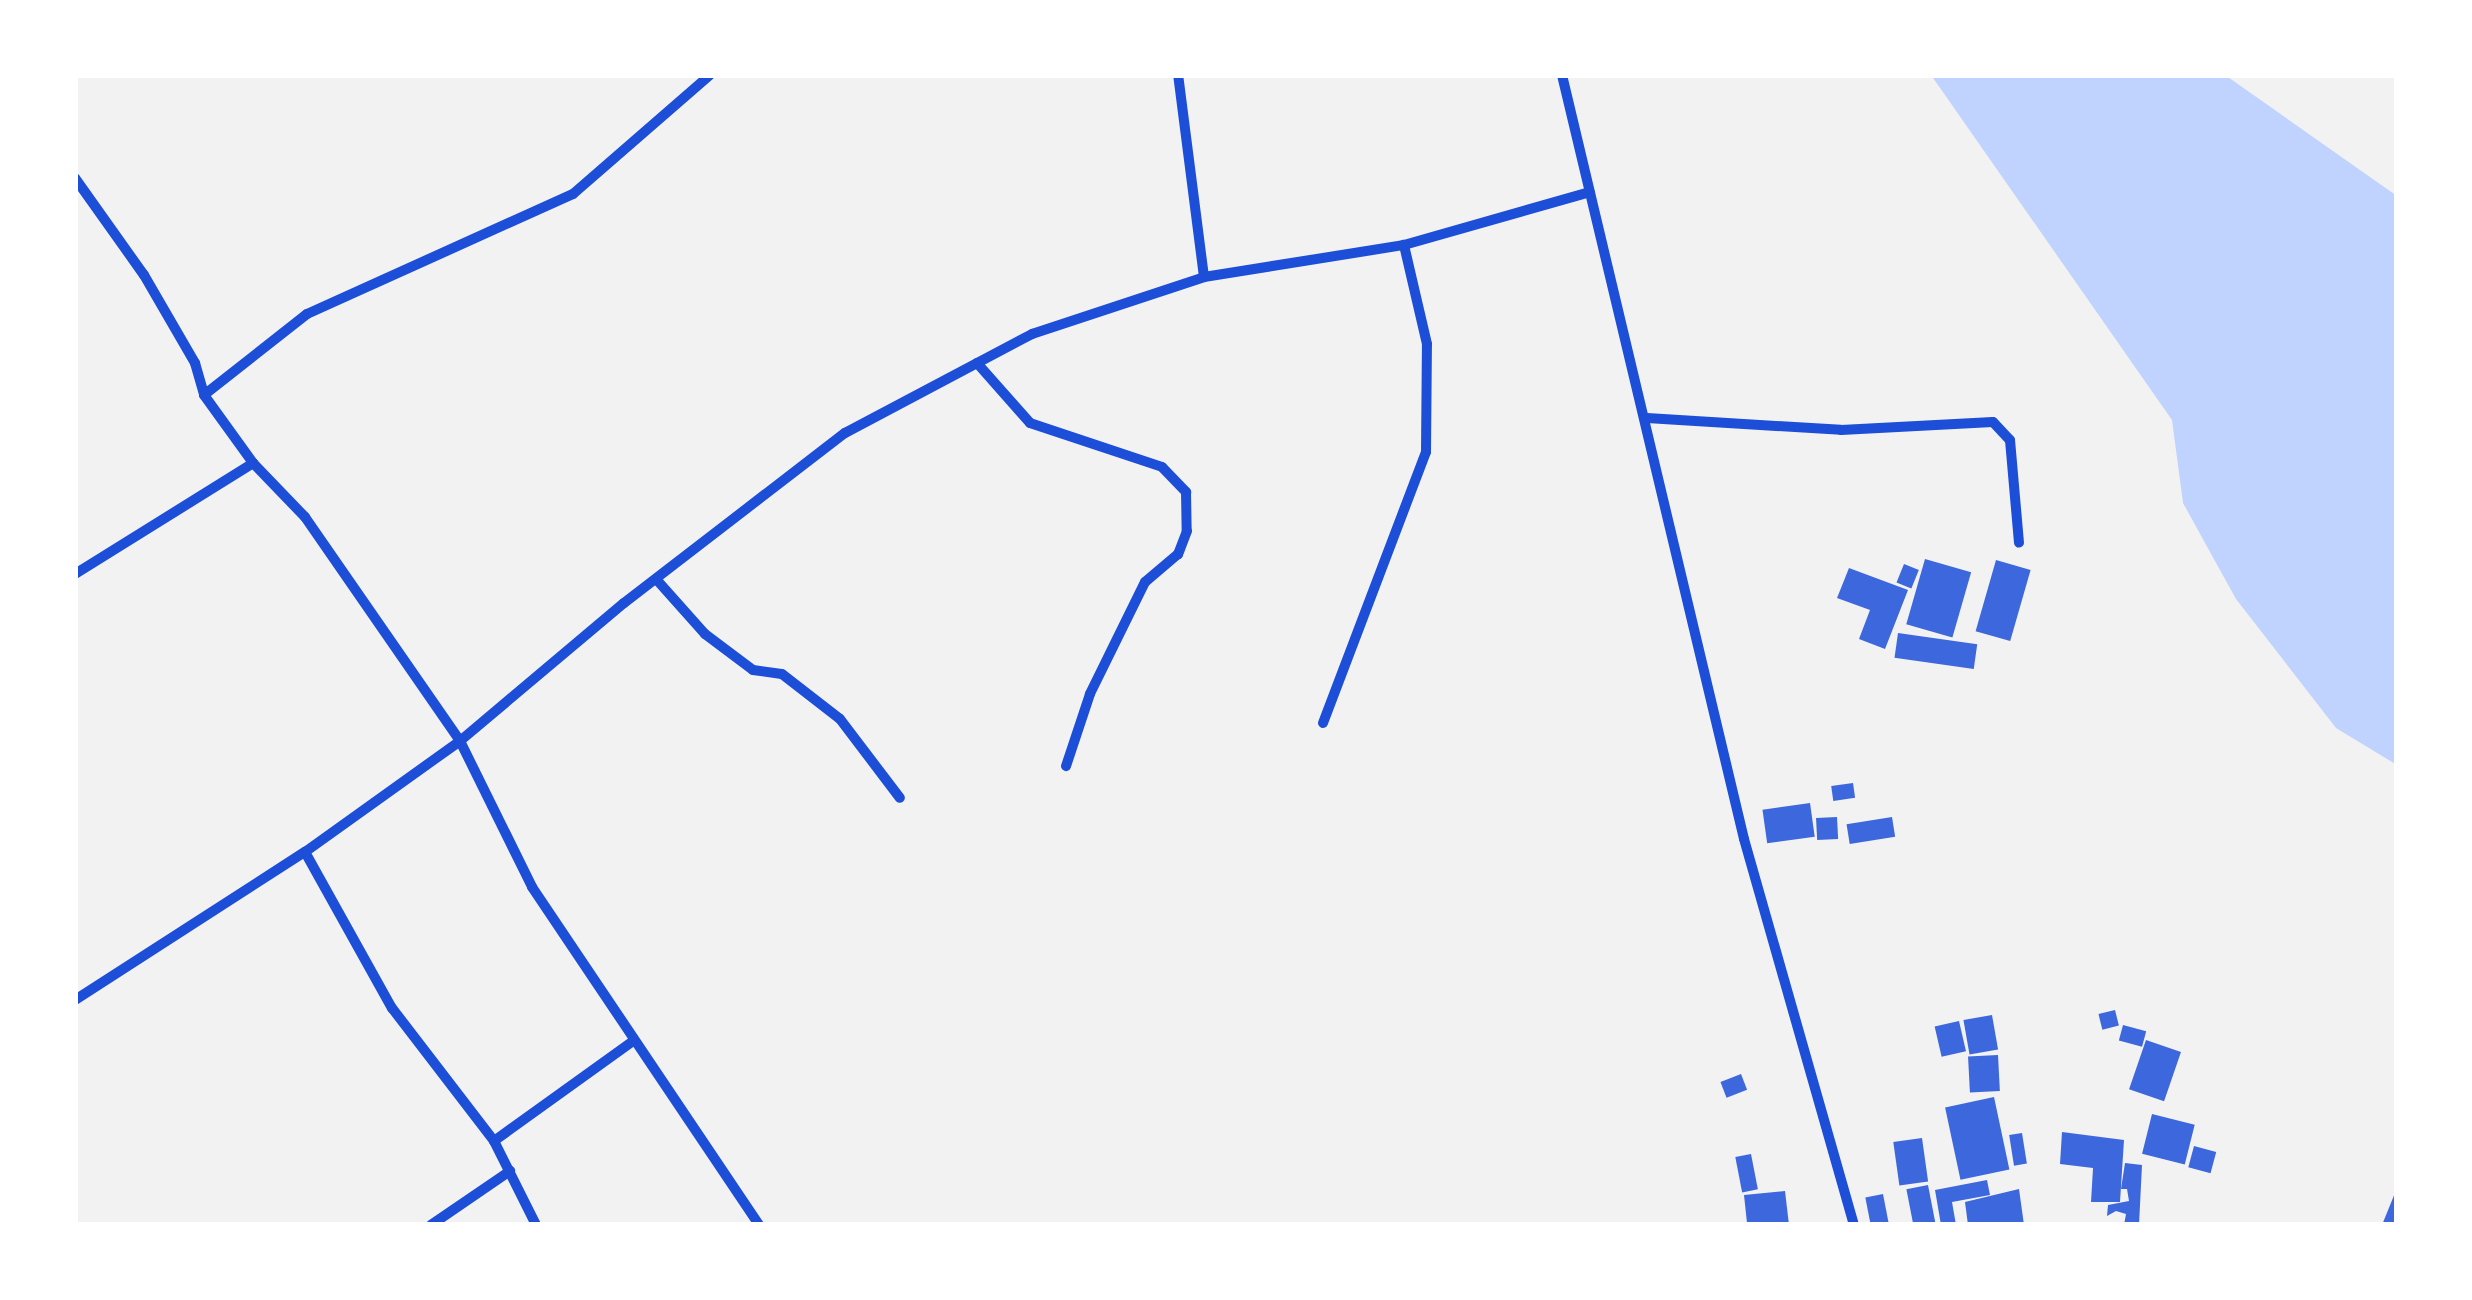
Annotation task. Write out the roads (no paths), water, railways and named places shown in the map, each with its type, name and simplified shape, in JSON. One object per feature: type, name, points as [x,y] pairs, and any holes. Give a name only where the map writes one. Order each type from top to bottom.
[{"type":"street","points":[[204,395],[307,314],[573,194],[710,75]]},
{"type":"street","points":[[1178,75],[1204,277]]},
{"type":"street","points":[[1562,75],[1647,418],[1744,839],[1854,1225]]},
{"type":"street","points":[[75,178],[144,275],[195,364],[204,395],[254,464],[305,517],[460,741],[532,887],[632,1042],[759,1225]]},
{"type":"street","points":[[75,1000],[305,852],[460,741],[656,578],[845,433],[1032,334],[1129,307],[1204,277],[1404,245],[1590,192]]},
{"type":"street","points":[[1324,723],[1426,452],[1427,344],[1404,245]]},
{"type":"street","points":[[977,363],[1030,423],[1162,468],[1186,492],[1187,532],[1178,554],[1145,582],[1090,694],[1066,766]]},
{"type":"street","points":[[1647,418],[1841,430],[1993,422],[2010,440],[2019,543]]},
{"type":"street","points":[[75,574],[254,464]]},
{"type":"street","points":[[656,578],[705,634],[753,670],[782,674],[840,719],[900,798]]},
{"type":"street","points":[[305,852],[392,1008],[494,1142],[536,1225]]},
{"type":"street","points":[[494,1142],[632,1042]]},
{"type":"street","points":[[431,1225],[510,1171]]},
{"type":"water","points":[[1931,75],[2225,75],[2397,196],[2397,765],[2336,728],[2236,599],[2183,503],[2172,420]]}]
